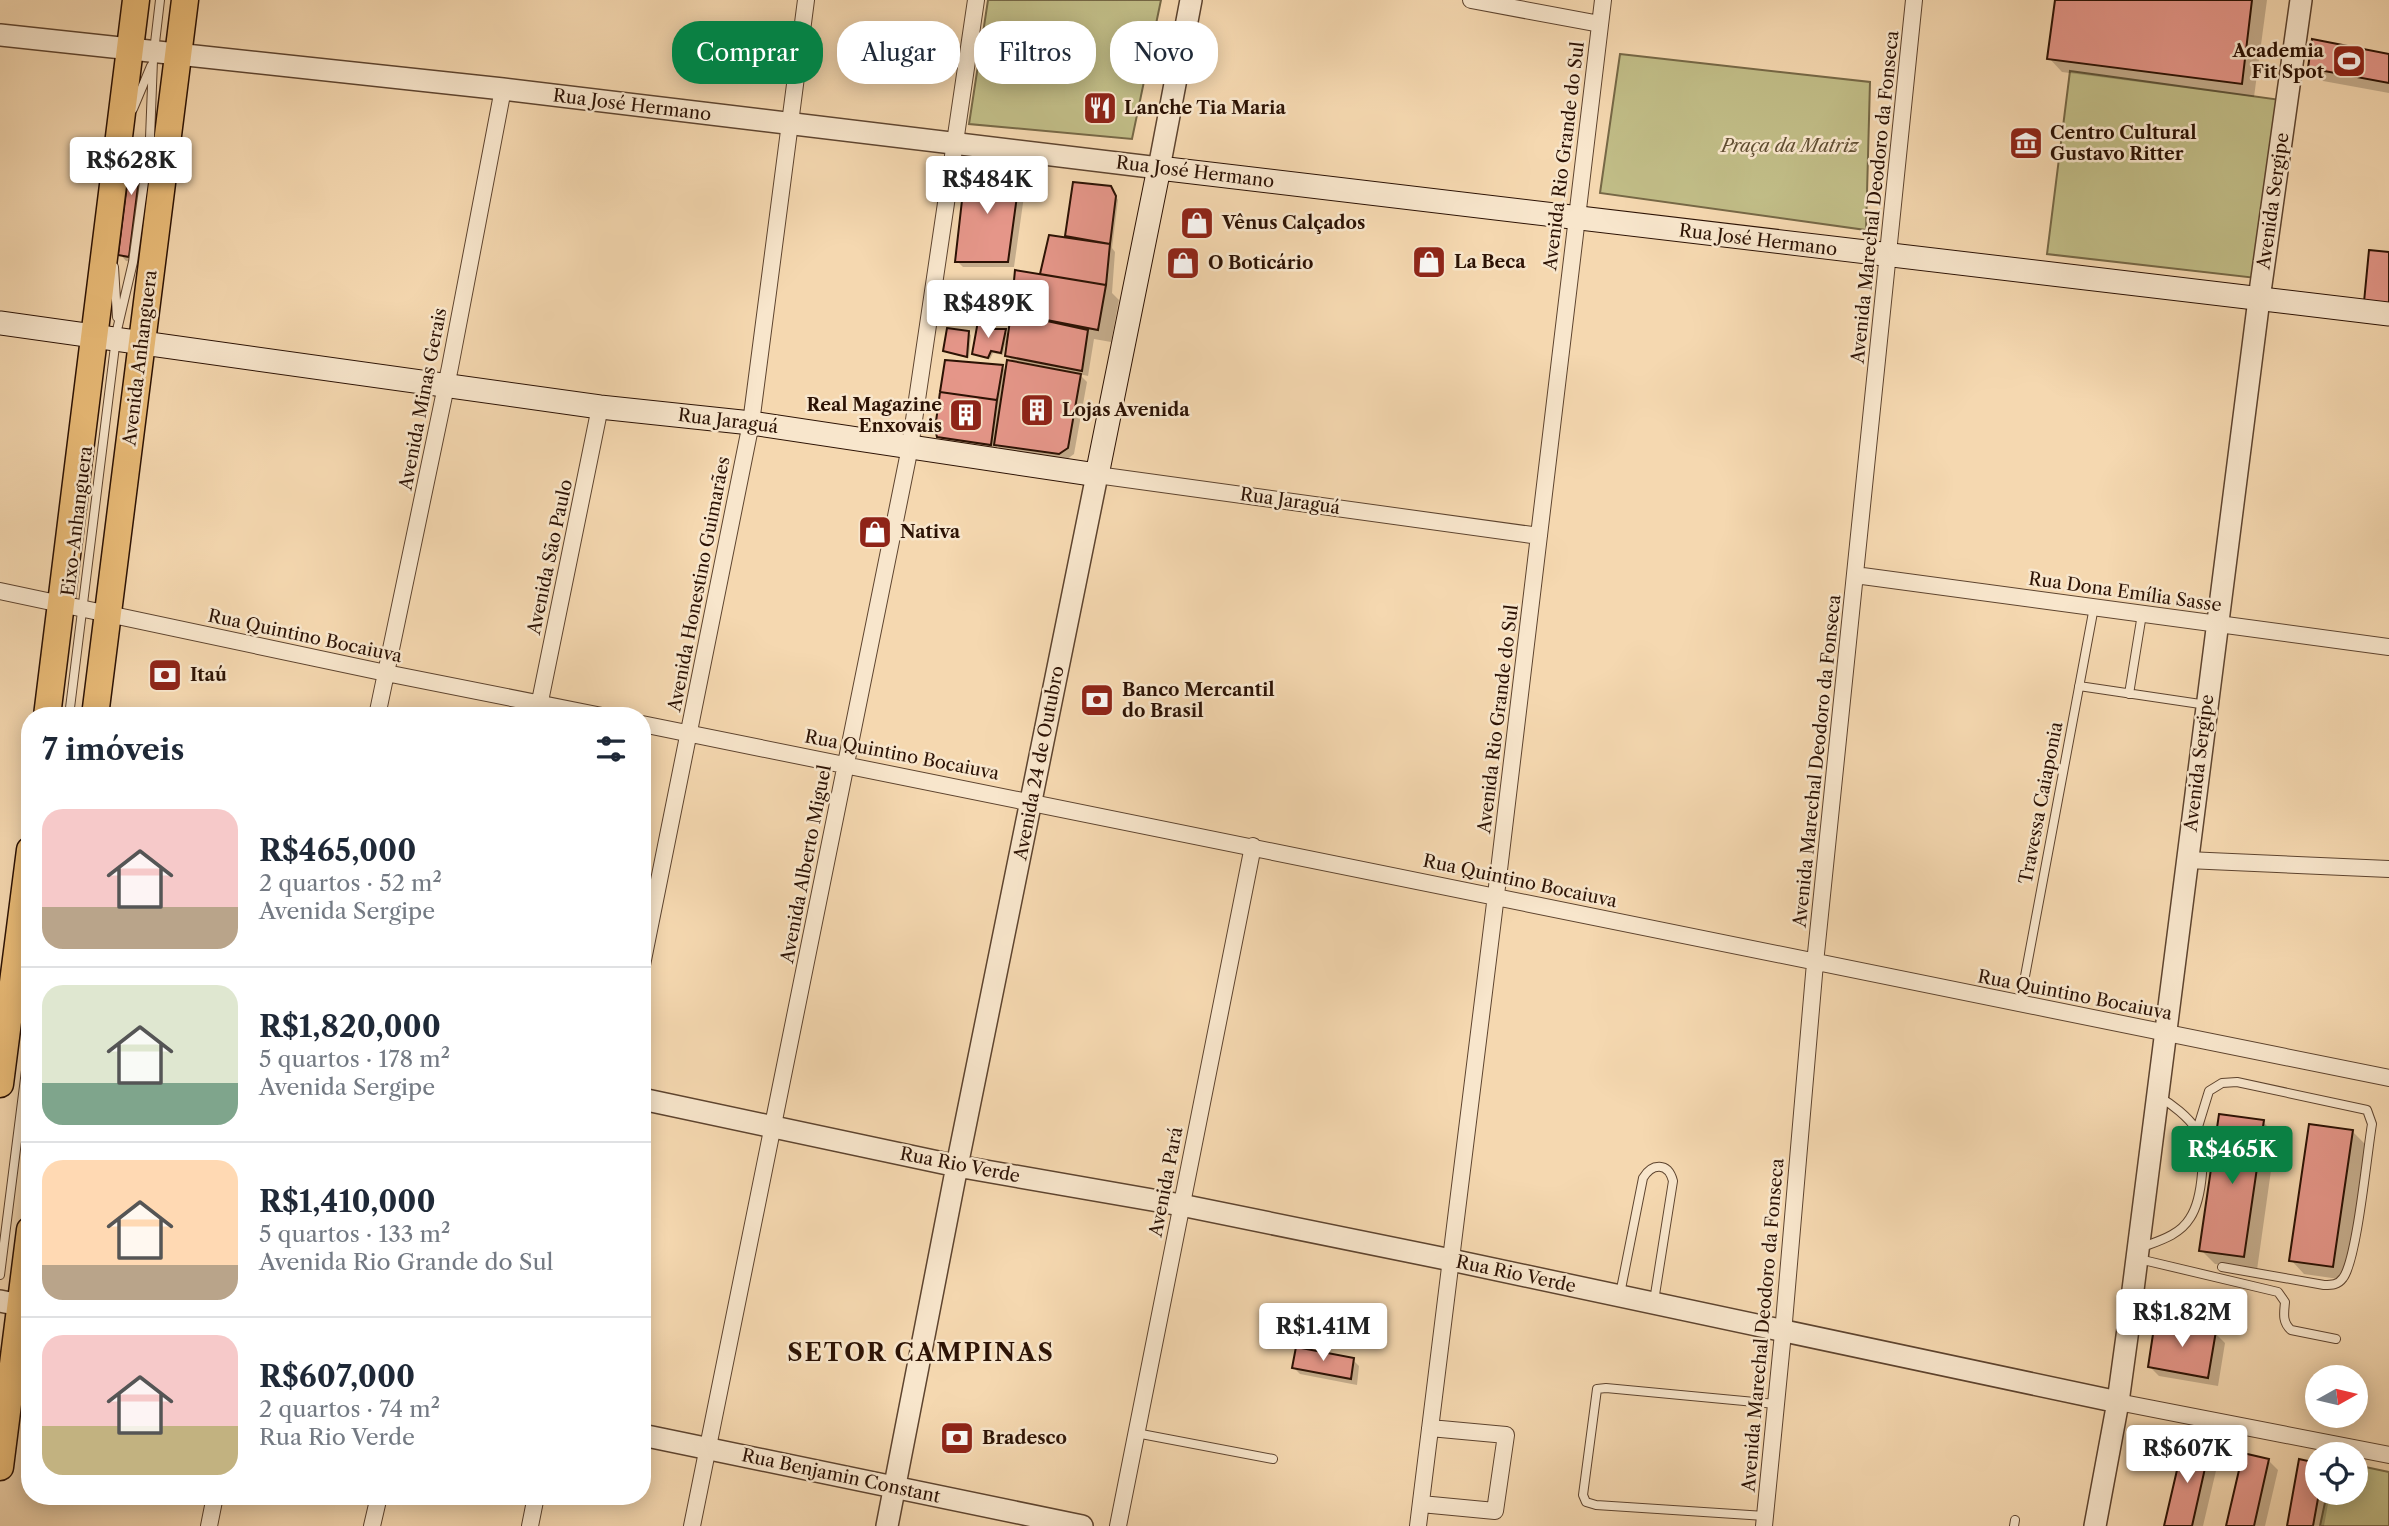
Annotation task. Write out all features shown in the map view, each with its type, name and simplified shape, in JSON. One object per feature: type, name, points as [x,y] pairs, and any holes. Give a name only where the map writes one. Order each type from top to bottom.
[{"type":"main road","name":"Avenida Anhanguera","points":[[50,707],[84,609],[154,53],[136,0]]},
{"type":"main road","name":"Avenida Anhanguera","points":[[94,707],[84,609],[154,53],[186,0]]},
{"type":"main road","name":"Rua José Hermano","points":[[1158,168],[2389,314]]},
{"type":"main road","name":"Avenida 24 de Outubro","points":[[1097,475],[1158,168]]},
{"type":"main road","name":"Rua Jaraguá","points":[[0,323],[118,336],[600,407],[751,423],[1097,475]]},
{"type":"main road","points":[[0,1084],[21,921]]},
{"type":"main road","points":[[0,1467],[21,1282]]},
{"type":"street","name":"Avenida Honestino Guimarães","points":[[651,921],[751,423],[806,0]]},
{"type":"street","name":"Avenida Alberto Miguel","points":[[692,1526],[910,447],[976,0]]},
{"type":"street","name":"Avenida 24 de Outubro","points":[[1158,168],[1191,0]]},
{"type":"street","points":[[1471,0],[1600,24]]},
{"type":"street","name":"Avenida Rio Grande do Sul","points":[[1418,1526],[1603,0]]},
{"type":"street","name":"Avenida Marechal Deodoro da Fonseca","points":[[1764,1521],[1815,963],[1914,0]]},
{"type":"street","name":"Avenida Sergipe","points":[[2095,1526],[2118,1402],[2259,299],[2301,0]]},
{"type":"street","name":"Rua José Hermano","points":[[0,35],[503,89],[1158,168]]},
{"type":"street","name":"Avenida Minas Gerais","points":[[379,707],[446,384],[503,89]]},
{"type":"street","name":"Avenida São Paulo","points":[[539,707],[600,407]]},
{"type":"street","name":"Avenida 24 de Outubro","points":[[887,1526],[1097,475]]},
{"type":"street","name":"Rua Jaraguá","points":[[1097,475],[1539,536]]},
{"type":"street","name":"Rua Dona Emília Sasse","points":[[1855,575],[2389,647]]},
{"type":"street","name":"Rua Quintino Bocaiuva","points":[[0,592],[386,673],[526,707]]},
{"type":"street","name":"Rua Quintino Bocaiuva","points":[[651,726],[846,763],[1496,895],[1815,963],[2389,1078]]},
{"type":"street","name":"Avenida Pará","points":[[1118,1526],[1253,846]]},
{"type":"street","points":[[2187,860],[2389,869]]},
{"type":"street","name":"Rua Rio Verde","points":[[651,1101],[957,1166],[1181,1205],[1451,1260],[1783,1333],[2389,1455]]},
{"type":"street","points":[[1421,1503],[1495,1511],[1506,1435],[1430,1428]]},
{"type":"street","name":"Rua Benjamin Constant","points":[[651,1437],[1082,1526]]},
{"type":"street","points":[[209,1526],[213,1505]]},
{"type":"street","points":[[372,1526],[377,1505]]},
{"type":"street","points":[[530,1526],[534,1505]]},
{"type":"lane","points":[[154,53],[160,0]]},
{"type":"lane","name":"Travessa Caiaponia","points":[[2020,1004],[2094,607]]},
{"type":"lane","name":"Eixo-Anhanguera","points":[[70,707],[84,609]]},
{"type":"lane","points":[[2129,694],[2142,614]]},
{"type":"lane","points":[[2079,686],[2207,705]]},
{"type":"lane","points":[[2136,1254],[2170,1237],[2190,1218],[2204,1174],[2197,1130],[2209,1091],[2222,1083],[2236,1082],[2367,1110],[2372,1124],[2352,1254],[2344,1278],[2334,1285],[2324,1285],[2222,1267]]},
{"type":"lane","points":[[2157,1096],[2169,1102],[2197,1130]]},
{"type":"lane","points":[[0,1275],[21,1110]]},
{"type":"lane","points":[[1620,1297],[1643,1178],[1648,1169],[1655,1166],[1667,1169],[1673,1181],[1654,1304]]},
{"type":"lane","points":[[2136,1254],[2278,1293],[2285,1302],[2283,1316],[2291,1330],[2336,1339]]},
{"type":"lane","points":[[1764,1521],[1596,1505],[1586,1502],[1583,1495],[1597,1389],[1776,1404]]},
{"type":"lane","points":[[1136,1433],[1273,1459]]},
{"type":"green space","points":[[988,0],[1161,0],[1157,21],[1110,21],[1110,84],[1143,84],[1132,139],[969,124],[975,84],[1096,84],[1096,21],[985,21]]},
{"type":"green space","name":"Praça da Matriz","points":[[1620,54],[1870,82],[1866,230],[1600,193]]},
{"type":"green space","points":[[2070,71],[2281,100],[2256,278],[2047,254]]},
{"type":"green space","points":[[2368,1468],[2389,1472],[2389,1526],[2320,1526],[2324,1505],[2368,1505]]},
{"type":"building","points":[[2055,0],[2252,0],[2242,84],[2047,59]]},
{"type":"building","name":"Academia Fit Spot","points":[[2312,39],[2389,54],[2389,83],[2308,68]]},
{"type":"building","points":[[133,138],[144,139],[129,257],[118,255]]},
{"type":"building","points":[[972,168],[1020,174],[1008,262],[955,262],[965,174]]},
{"type":"building","points":[[1073,182],[1111,186],[1116,196],[1110,244],[1065,236]]},
{"type":"building","points":[[1049,235],[1110,244],[1106,285],[1040,274]]},
{"type":"building","points":[[2369,250],[2389,252],[2389,304],[2364,302]]},
{"type":"building","points":[[1015,270],[1106,285],[1098,330],[1011,313]]},
{"type":"building","points":[[1011,313],[1088,330],[1082,371],[1005,356]]},
{"type":"building","points":[[978,321],[992,322],[994,329],[1006,329],[1001,353],[991,351],[988,358],[972,354]]},
{"type":"building","points":[[947,328],[969,331],[967,357],[943,351]]},
{"type":"building","points":[[945,360],[1003,365],[997,400],[940,392]]},
{"type":"building","name":"Lojas Avenida","points":[[1007,360],[1081,374],[1068,448],[1059,454],[994,445]]},
{"type":"building","name":"Real Magazine Enxovais","points":[[940,392],[997,400],[991,445],[937,437],[935,429]]},
{"type":"building","points":[[2219,1114],[2264,1120],[2244,1257],[2199,1251]]},
{"type":"building","points":[[2309,1124],[2353,1130],[2333,1267],[2289,1261]]},
{"type":"building","points":[[2155,1321],[2216,1331],[2208,1378],[2148,1367]]},
{"type":"building","points":[[1296,1347],[1354,1358],[1351,1379],[1292,1368]]},
{"type":"building","points":[[2184,1440],[2210,1446],[2192,1526],[2164,1526]]},
{"type":"building","points":[[2243,1453],[2269,1459],[2254,1526],[2226,1526]]},
{"type":"building","points":[[2299,1459],[2305,1460],[2305,1505],[2317,1505],[2313,1526],[2287,1526]]},
{"type":"place","name":"Academia Fit Spot","points":[[2349,61]]},
{"type":"place","name":"Lanche Tia Maria","points":[[1100,108]]},
{"type":"place","name":"Centro Cultural Gustavo Ritter","points":[[2026,143]]},
{"type":"place","name":"Vênus Calçados","points":[[1197,223]]},
{"type":"place","name":"La Beca","points":[[1429,262]]},
{"type":"place","name":"O Boticário","points":[[1183,263]]},
{"type":"place","name":"Lojas Avenida","points":[[1037,410]]},
{"type":"place","name":"Real Magazine Enxovais","points":[[966,415]]},
{"type":"place","name":"Nativa","points":[[875,532]]},
{"type":"place","name":"Itaú","points":[[165,675]]},
{"type":"place","name":"Banco Mercantil do Brasil","points":[[1097,700]]},
{"type":"place","name":"Bradesco","points":[[957,1438]]},
{"type":"district","name":"SETOR CAMPINAS","points":[[921,1352]]}]
